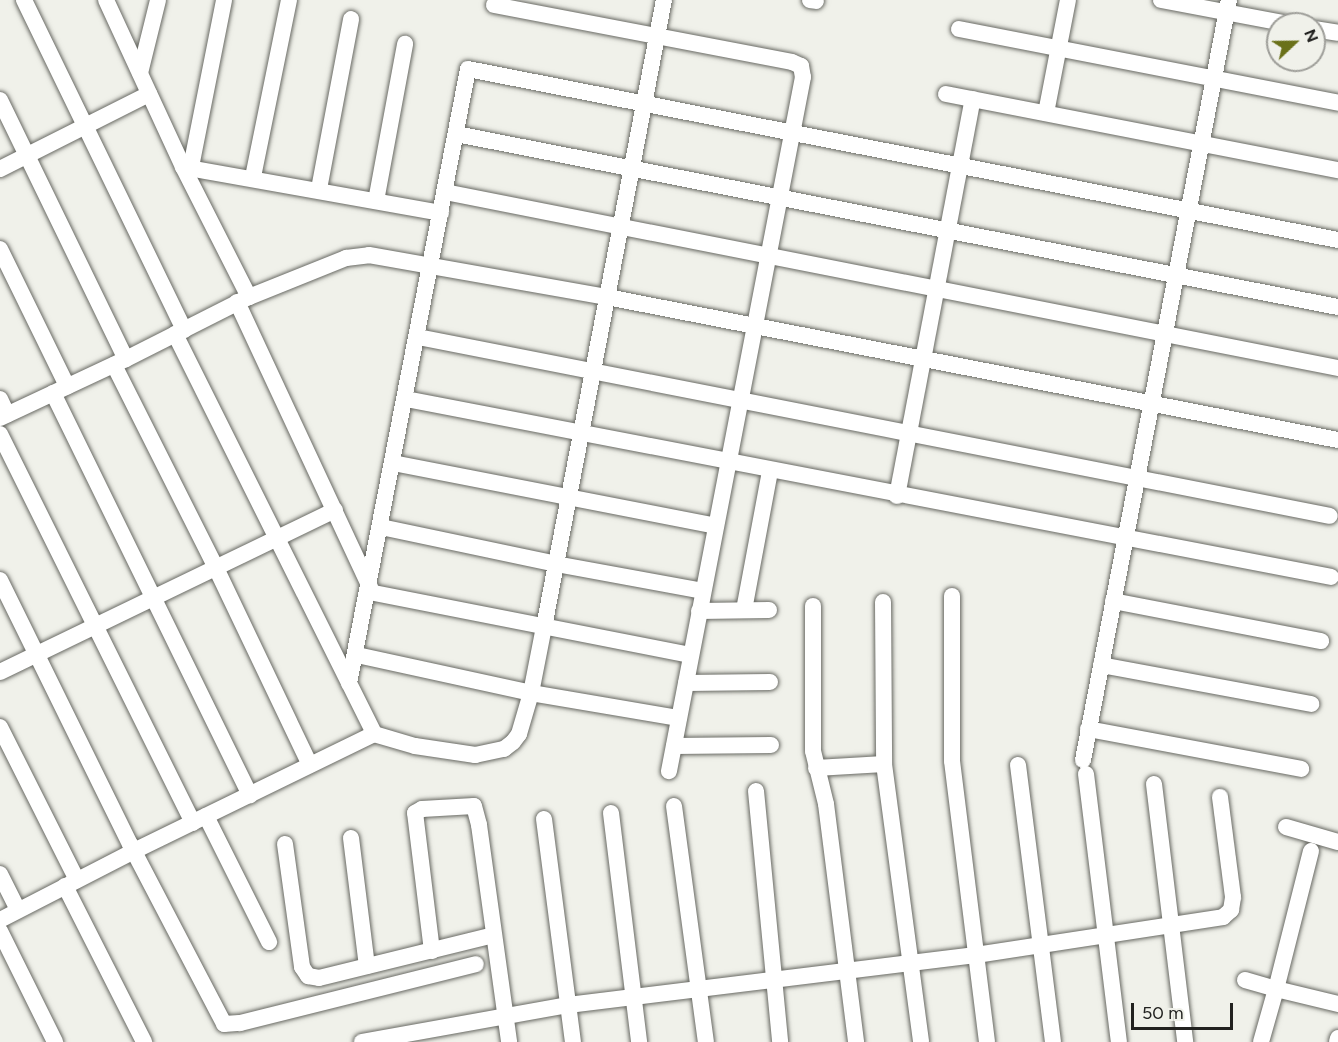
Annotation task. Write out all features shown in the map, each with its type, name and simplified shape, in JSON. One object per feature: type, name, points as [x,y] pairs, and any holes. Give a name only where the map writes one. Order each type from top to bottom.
[{"type":"street","points":[[24,0],[179,332],[374,734]]},
{"type":"street","points":[[105,0],[149,94],[187,167],[369,589]]},
{"type":"street","points":[[140,73],[158,0]]},
{"type":"street","points":[[187,167],[224,0]]},
{"type":"street","points":[[253,177],[289,0]]},
{"type":"street","points":[[0,920],[134,851],[374,734],[415,746],[476,755],[495,752],[513,742],[519,734],[531,693],[664,0]]},
{"type":"street","points":[[1046,113],[1068,0]]},
{"type":"street","points":[[1161,0],[1228,6],[1266,17]]},
{"type":"street","points":[[494,5],[792,62],[801,66],[803,77],[790,132],[669,771]]},
{"type":"street","points":[[1119,1042],[1084,767],[1088,729],[1228,6]]},
{"type":"street","points":[[319,189],[351,19]]},
{"type":"street","points":[[959,29],[1338,103]]},
{"type":"street","points":[[376,201],[405,44]]},
{"type":"street","points":[[349,683],[357,655],[468,69],[1338,240]]},
{"type":"street","points":[[0,169],[149,94]]},
{"type":"street","points":[[946,94],[1338,170]]},
{"type":"street","points":[[897,496],[973,99]]},
{"type":"street","points":[[0,100],[216,568],[310,765]]},
{"type":"street","points":[[456,134],[1338,307]]},
{"type":"street","points":[[187,167],[253,177],[441,213]]},
{"type":"street","points":[[445,192],[1338,368]]},
{"type":"street","points":[[0,249],[60,390],[154,598],[250,795]]},
{"type":"street","points":[[2,410],[60,390],[243,299],[346,258],[369,255],[754,325],[1338,440]]},
{"type":"street","points":[[418,336],[1330,516]]},
{"type":"street","points":[[406,399],[897,496],[1126,536],[1331,577]]},
{"type":"street","points":[[0,434],[95,627],[199,819],[269,942]]},
{"type":"street","points":[[393,463],[716,526]]},
{"type":"street","points":[[744,610],[770,471]]},
{"type":"street","points":[[0,672],[335,510]]},
{"type":"street","points":[[381,527],[556,564],[703,591]]},
{"type":"street","points":[[0,580],[220,1021],[227,1026],[476,964]]},
{"type":"street","points":[[369,589],[544,627],[691,655]]},
{"type":"street","points":[[952,596],[952,761],[987,1042]]},
{"type":"street","points":[[1113,601],[1322,641]]},
{"type":"street","points":[[883,602],[884,764],[921,1042]]},
{"type":"street","points":[[813,606],[813,751],[824,790],[856,1042]]},
{"type":"street","points":[[699,611],[769,610]]},
{"type":"street","points":[[357,655],[531,693],[679,718]]},
{"type":"street","points":[[1101,665],[1311,704]]},
{"type":"street","points":[[686,683],[770,682]]},
{"type":"street","points":[[0,727],[144,1042]]},
{"type":"street","points":[[1088,729],[1301,769]]},
{"type":"street","points":[[674,746],[771,745]]},
{"type":"street","points":[[816,768],[884,764]]},
{"type":"street","points":[[1018,765],[1053,1042]]},
{"type":"street","points":[[1154,784],[1169,926],[1185,1042]]},
{"type":"street","points":[[756,791],[780,1042]]},
{"type":"street","points":[[371,1041],[442,1034],[505,1015],[568,1005],[976,955],[1223,916],[1228,914],[1233,904],[1220,797]]},
{"type":"street","points":[[432,951],[415,813],[422,809],[469,805],[477,810],[509,1042]]},
{"type":"street","points":[[674,806],[706,1042]]},
{"type":"street","points":[[611,813],[639,1042]]},
{"type":"street","points":[[544,819],[573,1042]]},
{"type":"street","points":[[1286,827],[1338,842]]},
{"type":"street","points":[[351,838],[367,966]]},
{"type":"street","points":[[285,844],[305,974],[319,978],[494,935]]},
{"type":"street","points":[[1261,1042],[1311,850]]},
{"type":"street","points":[[0,874],[18,910]]},
{"type":"street","points":[[0,931],[55,1042]]},
{"type":"street","points":[[1245,980],[1338,1004]]},
{"type":"street","points":[[1337,1042],[1338,1038]]}]
